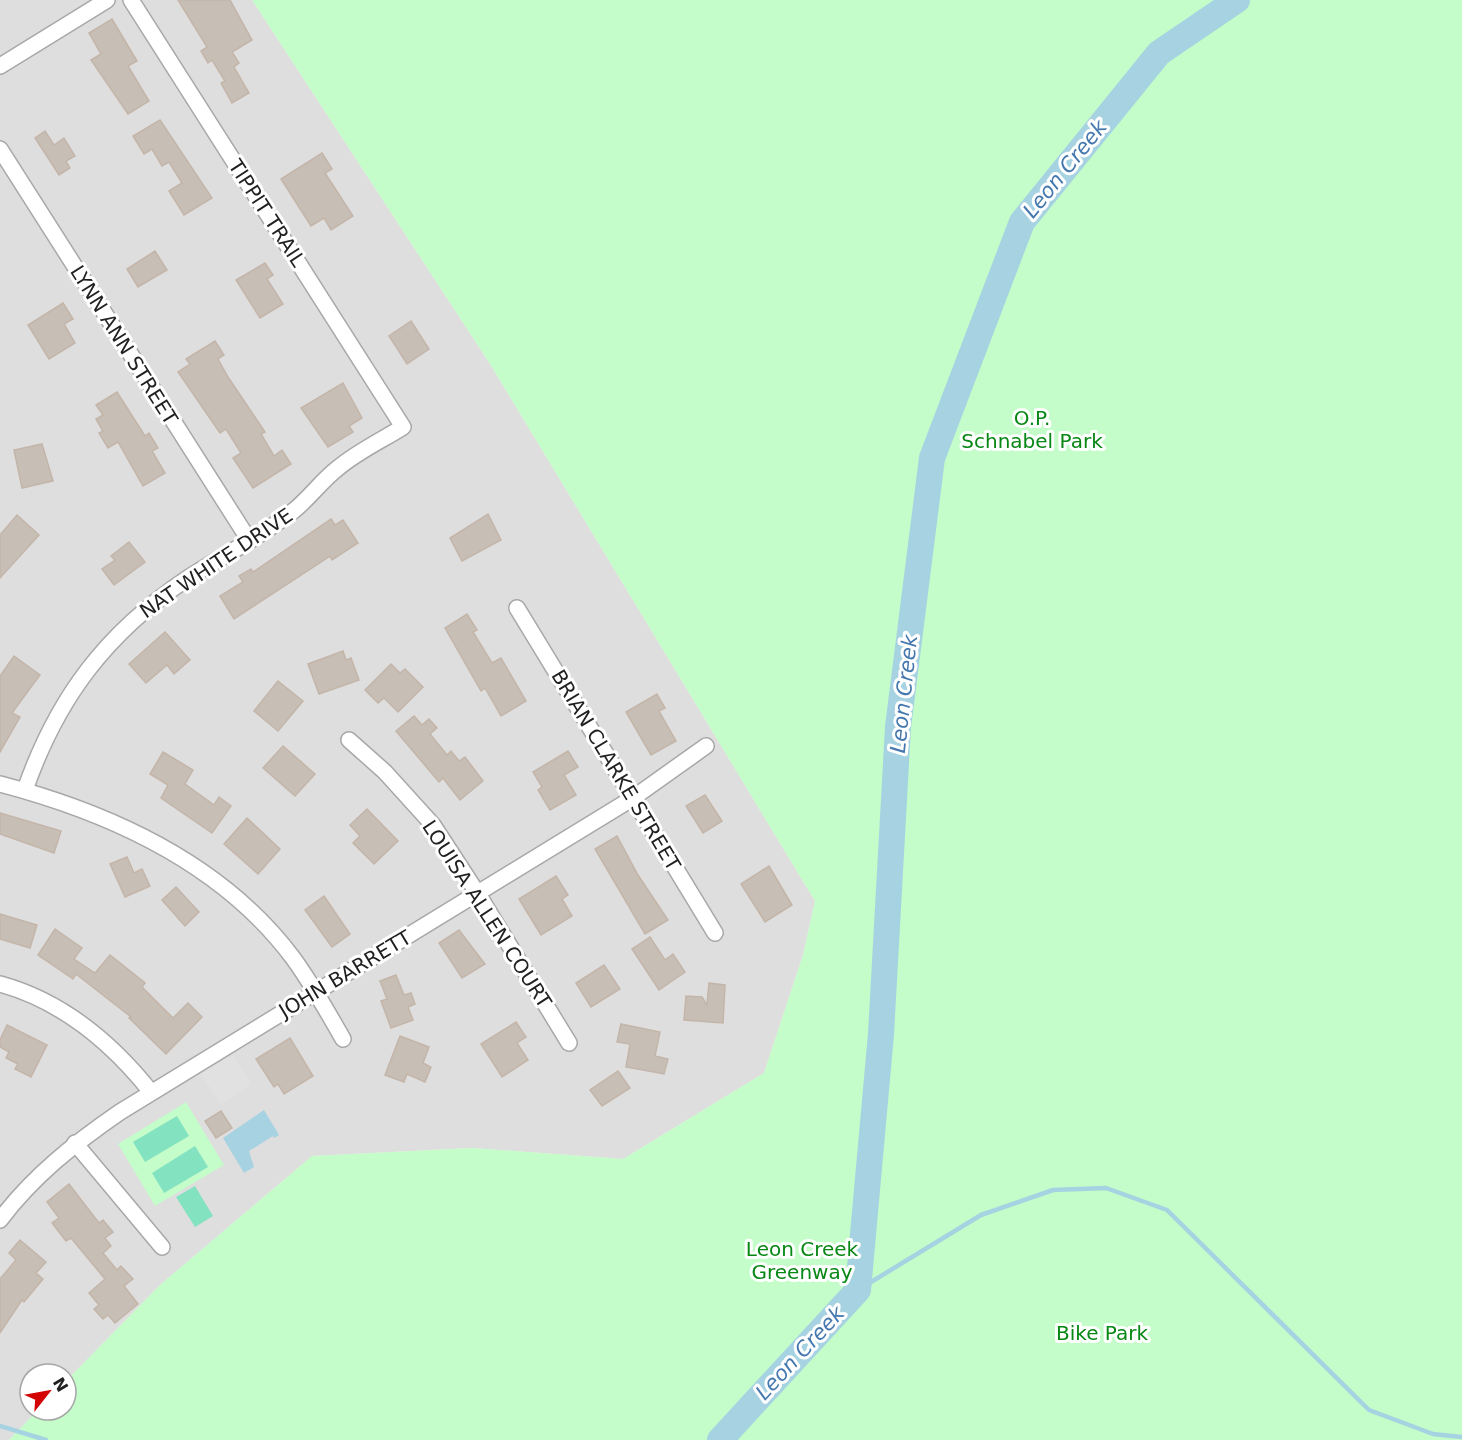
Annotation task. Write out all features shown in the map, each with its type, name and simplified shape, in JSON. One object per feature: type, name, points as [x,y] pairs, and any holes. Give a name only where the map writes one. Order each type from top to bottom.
[{"type":"street","points":[[0,66],[107,0]]},
{"type":"street","name":"TIPPIT TRAIL","points":[[131,0],[404,427]]},
{"type":"street","name":"LYNN ANN STREET","points":[[0,149],[249,540]]},
{"type":"street","name":"NAT WHITE DRIVE","points":[[25,790],[40,746],[56,715],[102,653],[157,600],[292,512],[339,467],[404,427]]},
{"type":"street","name":"BRIAN CLARKE STREET","points":[[517,608],[715,933]]},
{"type":"street","name":"LOUISA ALLEN COURT","points":[[349,740],[385,772],[433,825],[569,1043]]},
{"type":"street","name":"JOHN BARRETT","points":[[3,1211],[75,1143],[151,1092],[633,798],[706,746]]},
{"type":"street","points":[[0,784],[96,813],[141,834],[183,859],[223,888],[261,922],[291,957],[316,992],[343,1039]]},
{"type":"street","points":[[0,984],[37,998],[89,1029],[134,1070],[151,1092]]},
{"type":"street","points":[[75,1143],[162,1247]]},
{"type":"shaded area","points":[[0,0],[252,0],[490,364],[815,901],[803,955],[764,1073],[623,1159],[472,1148],[312,1156],[160,1285],[78,1369],[78,1362],[18,1362],[18,1422],[26,1422],[9,1440],[0,1440]]},
{"type":"shaded area","points":[[233,1055],[252,1084],[221,1104],[201,1074]]},
{"type":"green space","name":"O.P. Schnabel Park","points":[[252,0],[1462,0],[1462,1440],[9,1440],[26,1422],[78,1422],[78,1369],[160,1285],[312,1156],[472,1148],[623,1159],[764,1073],[803,955],[815,901],[490,364]]},
{"type":"green space","points":[[186,1102],[224,1165],[155,1206],[118,1144]]},
{"type":"green space","points":[[177,1116],[189,1136],[145,1162],[133,1142]]},
{"type":"green space","points":[[195,1146],[208,1167],[164,1193],[152,1173]]},
{"type":"green space","points":[[195,1186],[213,1216],[195,1227],[176,1197]]},
{"type":"water","points":[[264,1110],[279,1135],[274,1138],[273,1136],[249,1151],[254,1167],[244,1173],[223,1138]]},
{"type":"building","points":[[178,0],[230,0],[252,40],[232,52],[239,63],[234,67],[249,93],[232,103],[221,83],[225,81],[212,60],[208,63],[201,51],[207,47]]},
{"type":"building","points":[[112,19],[137,61],[128,66],[149,101],[128,114],[91,60],[101,54],[89,33]]},
{"type":"building","points":[[160,120],[212,198],[184,215],[169,191],[182,183],[169,162],[162,166],[152,149],[144,154],[133,136]]},
{"type":"building","points":[[45,131],[54,145],[64,138],[75,156],[66,161],[70,168],[59,175],[35,138]]},
{"type":"building","points":[[322,153],[332,169],[325,173],[353,216],[331,230],[324,218],[311,226],[281,179]]},
{"type":"building","points":[[155,251],[167,270],[138,287],[127,269]]},
{"type":"building","points":[[265,263],[273,275],[267,279],[283,304],[260,318],[236,280]]},
{"type":"building","points":[[63,303],[73,319],[64,324],[75,343],[49,359],[28,325]]},
{"type":"building","points":[[411,321],[429,349],[407,364],[389,336]]},
{"type":"building","points":[[215,341],[224,355],[218,359],[265,432],[261,434],[274,456],[282,450],[291,464],[253,488],[233,458],[241,453],[226,429],[220,433],[178,372],[190,364],[186,359]]},
{"type":"building","points":[[343,383],[362,418],[349,426],[353,432],[328,447],[301,408]]},
{"type":"building","points":[[117,392],[145,436],[149,433],[158,448],[152,451],[165,473],[143,486],[118,442],[108,448],[99,433],[103,431],[96,419],[103,415],[96,405]]},
{"type":"building","points":[[42,444],[53,481],[22,488],[14,450]]},
{"type":"building","points":[[488,514],[501,540],[462,561],[450,538]]},
{"type":"building","points":[[17,515],[39,535],[0,578],[0,535]]},
{"type":"building","points":[[331,519],[335,525],[343,520],[358,543],[332,560],[330,556],[234,619],[220,596],[243,582],[239,576],[251,569],[253,572]]},
{"type":"building","points":[[129,542],[145,562],[114,585],[102,569],[115,560],[111,556]]},
{"type":"building","points":[[467,614],[477,630],[473,632],[492,663],[501,658],[526,701],[501,716],[485,688],[481,691],[445,628]]},
{"type":"building","points":[[165,632],[190,660],[174,674],[167,665],[146,683],[129,664]]},
{"type":"building","points":[[343,651],[346,660],[351,658],[359,680],[319,694],[308,664]]},
{"type":"building","points":[[14,656],[40,675],[12,713],[20,717],[0,752],[0,676]]},
{"type":"building","points":[[391,664],[400,673],[405,669],[423,687],[398,712],[384,698],[378,703],[365,690]]},
{"type":"building","points":[[278,681],[303,701],[278,731],[254,711]]},
{"type":"building","points":[[657,694],[665,708],[659,711],[676,741],[651,755],[626,712]]},
{"type":"building","points":[[414,716],[422,725],[429,719],[437,728],[430,734],[447,755],[451,751],[459,761],[465,757],[483,781],[460,800],[443,778],[439,782],[396,731]]},
{"type":"building","points":[[283,746],[315,774],[295,796],[263,768]]},
{"type":"building","points":[[568,751],[578,767],[564,775],[576,795],[550,810],[538,790],[542,787],[533,772]]},
{"type":"building","points":[[163,752],[193,770],[185,784],[214,805],[219,797],[231,806],[212,833],[161,798],[168,785],[150,774]]},
{"type":"building","points":[[705,795],[722,821],[703,833],[686,806]]},
{"type":"building","points":[[367,809],[398,841],[374,864],[353,843],[360,836],[350,825]]},
{"type":"building","points":[[0,813],[61,831],[54,853],[0,834]]},
{"type":"building","points":[[247,818],[280,849],[258,874],[224,844]]},
{"type":"building","points":[[617,836],[638,875],[668,920],[645,934],[595,849]]},
{"type":"building","points":[[127,857],[134,873],[142,869],[150,886],[125,897],[110,864]]},
{"type":"building","points":[[769,866],[792,905],[765,922],[741,884]]},
{"type":"building","points":[[556,876],[568,895],[562,899],[572,916],[541,935],[519,899]]},
{"type":"building","points":[[176,887],[199,912],[185,926],[162,900]]},
{"type":"building","points":[[324,896],[350,934],[332,947],[305,910]]},
{"type":"building","points":[[0,914],[37,925],[30,948],[0,939]]},
{"type":"building","points":[[55,929],[82,948],[74,959],[95,973],[110,955],[145,983],[142,987],[173,1018],[188,1003],[202,1017],[166,1054],[129,1018],[131,1017],[76,974],[73,979],[38,955]]},
{"type":"building","points":[[459,930],[485,964],[462,978],[439,943]]},
{"type":"building","points":[[650,937],[665,960],[673,954],[685,972],[659,990],[632,949]]},
{"type":"building","points":[[604,965],[620,989],[591,1007],[576,983]]},
{"type":"building","points":[[396,975],[404,995],[411,993],[415,1004],[408,1007],[413,1020],[391,1028],[381,1001],[387,999],[380,981]]},
{"type":"building","points":[[709,983],[725,985],[723,1023],[684,1020],[686,996],[702,997],[707,1005]]},
{"type":"building","points":[[516,1022],[526,1037],[517,1043],[528,1060],[502,1077],[481,1044]]},
{"type":"building","points":[[621,1024],[660,1032],[655,1056],[668,1059],[664,1074],[626,1067],[630,1044],[617,1042]]},
{"type":"building","points":[[7,1025],[47,1045],[31,1077],[15,1069],[18,1064],[6,1058],[9,1052],[0,1047],[0,1040]]},
{"type":"building","points":[[400,1036],[429,1047],[423,1063],[431,1067],[425,1082],[407,1074],[404,1082],[385,1075]]},
{"type":"building","points":[[290,1038],[313,1076],[284,1094],[278,1084],[274,1087],[256,1059]]},
{"type":"building","points":[[618,1071],[630,1088],[602,1106],[590,1090]]},
{"type":"building","points":[[221,1111],[232,1128],[216,1138],[205,1121]]},
{"type":"building","points":[[69,1184],[99,1223],[103,1220],[113,1232],[105,1238],[111,1246],[103,1253],[117,1270],[121,1266],[133,1279],[124,1286],[138,1304],[115,1323],[108,1315],[103,1319],[94,1309],[99,1305],[89,1293],[105,1279],[71,1238],[66,1241],[52,1223],[59,1218],[47,1202]]},
{"type":"building","points":[[20,1240],[46,1262],[36,1273],[43,1279],[24,1302],[22,1300],[0,1333],[0,1279],[16,1260],[9,1253]]},
{"type":"waterway","name":"Leon Creek","points":[[720,1440],[858,1290],[881,1034],[898,727],[932,458],[1022,222],[1159,53],[1237,0]]},
{"type":"waterway","points":[[858,1290],[981,1215],[1053,1190],[1106,1188],[1167,1210],[1369,1410],[1433,1434],[1462,1437]]},
{"type":"waterway","points":[[0,1426],[46,1440]]},
{"type":"park label","name":"Leon Creek Greenway","points":[[802,1260]]},
{"type":"park label","name":"Bike Park","points":[[1102,1333]]}]
